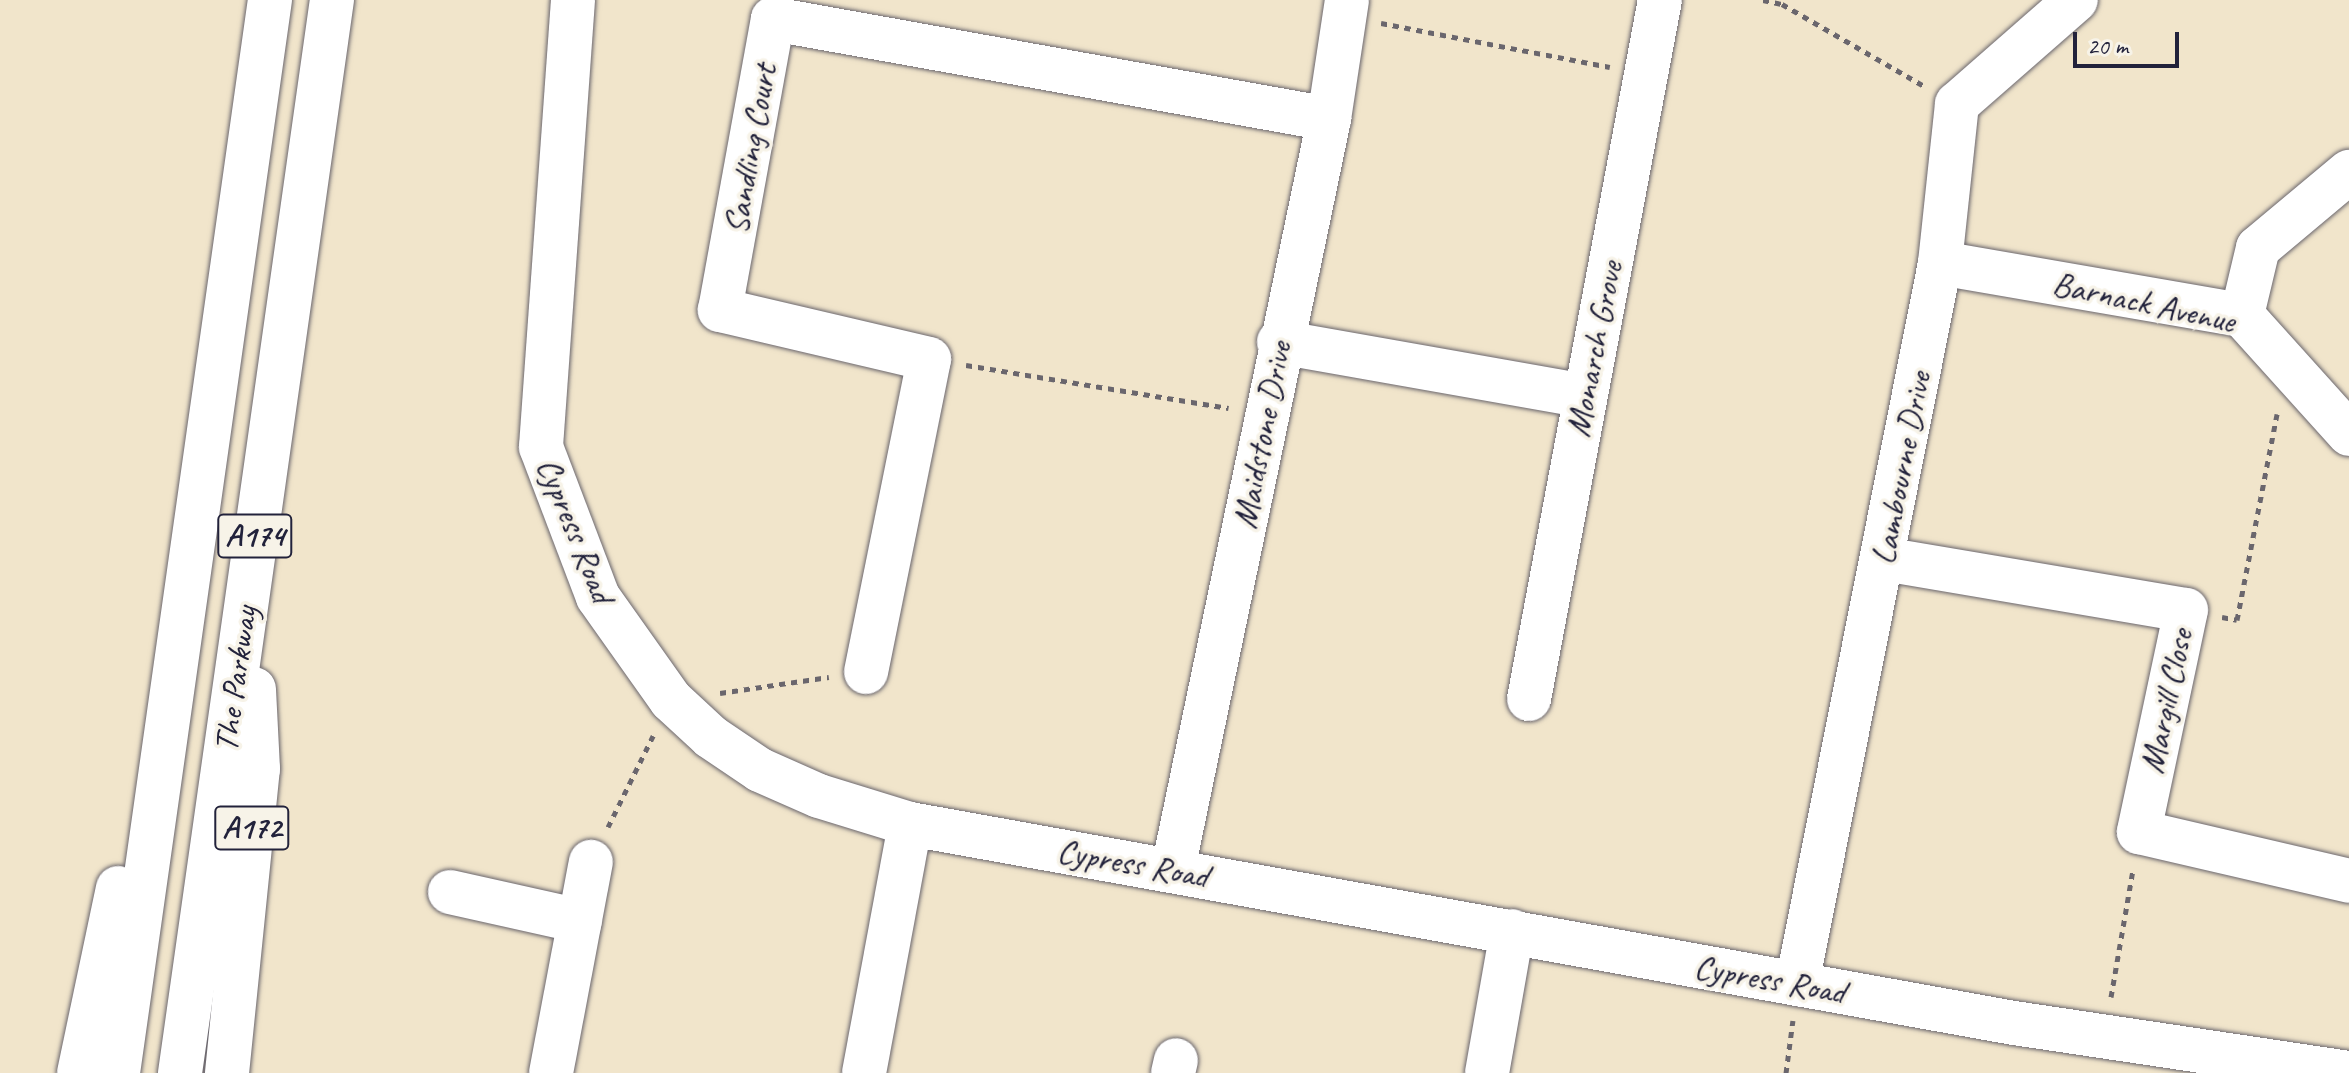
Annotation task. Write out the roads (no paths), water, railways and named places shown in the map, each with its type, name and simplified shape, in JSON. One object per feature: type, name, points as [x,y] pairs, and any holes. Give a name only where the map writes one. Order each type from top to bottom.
[{"type":"main road","name":"The Parkway","points":[[118,1073],[270,0]]},
{"type":"main road","name":"The Parkway","points":[[180,1073],[332,0]]},
{"type":"main road","name":"Cypress Road","points":[[573,0],[541,447],[598,597],[671,700],[711,737],[760,770],[819,796],[910,824],[1173,869],[1797,984],[2349,1073]]},
{"type":"main road","name":"Monarch Grove","points":[[1529,699],[1660,0]]},
{"type":"main road","name":"Lambourne Drive","points":[[1797,984],[1884,559],[1940,263],[1957,104],[2076,0]]},
{"type":"main road","name":"Maidstone Drive","points":[[1173,869],[1267,414],[1279,342],[1329,119],[1348,9]]},
{"type":"main road","name":"Sandling Court","points":[[866,672],[929,359],[720,310],[773,19],[1329,119]]},
{"type":"main road","points":[[2242,315],[2258,248],[2349,172]]},
{"type":"main road","name":"Barnack Avenue","points":[[1940,263],[2242,315],[2349,434]]},
{"type":"main road","points":[[1279,342],[1585,396]]},
{"type":"main road","name":"Margill Close","points":[[1884,559],[2186,610],[2139,832],[2349,881]]},
{"type":"main road","name":"A172","points":[[227,1073],[258,769],[248,583]]},
{"type":"main road","name":"A174","points":[[79,1073],[90,1004],[178,640]]},
{"type":"main road","points":[[864,1073],[910,824]]},
{"type":"main road","points":[[551,1073],[591,862]]},
{"type":"main road","points":[[450,892],[580,921]]},
{"type":"main road","points":[[1487,1073],[1512,931]]}]
